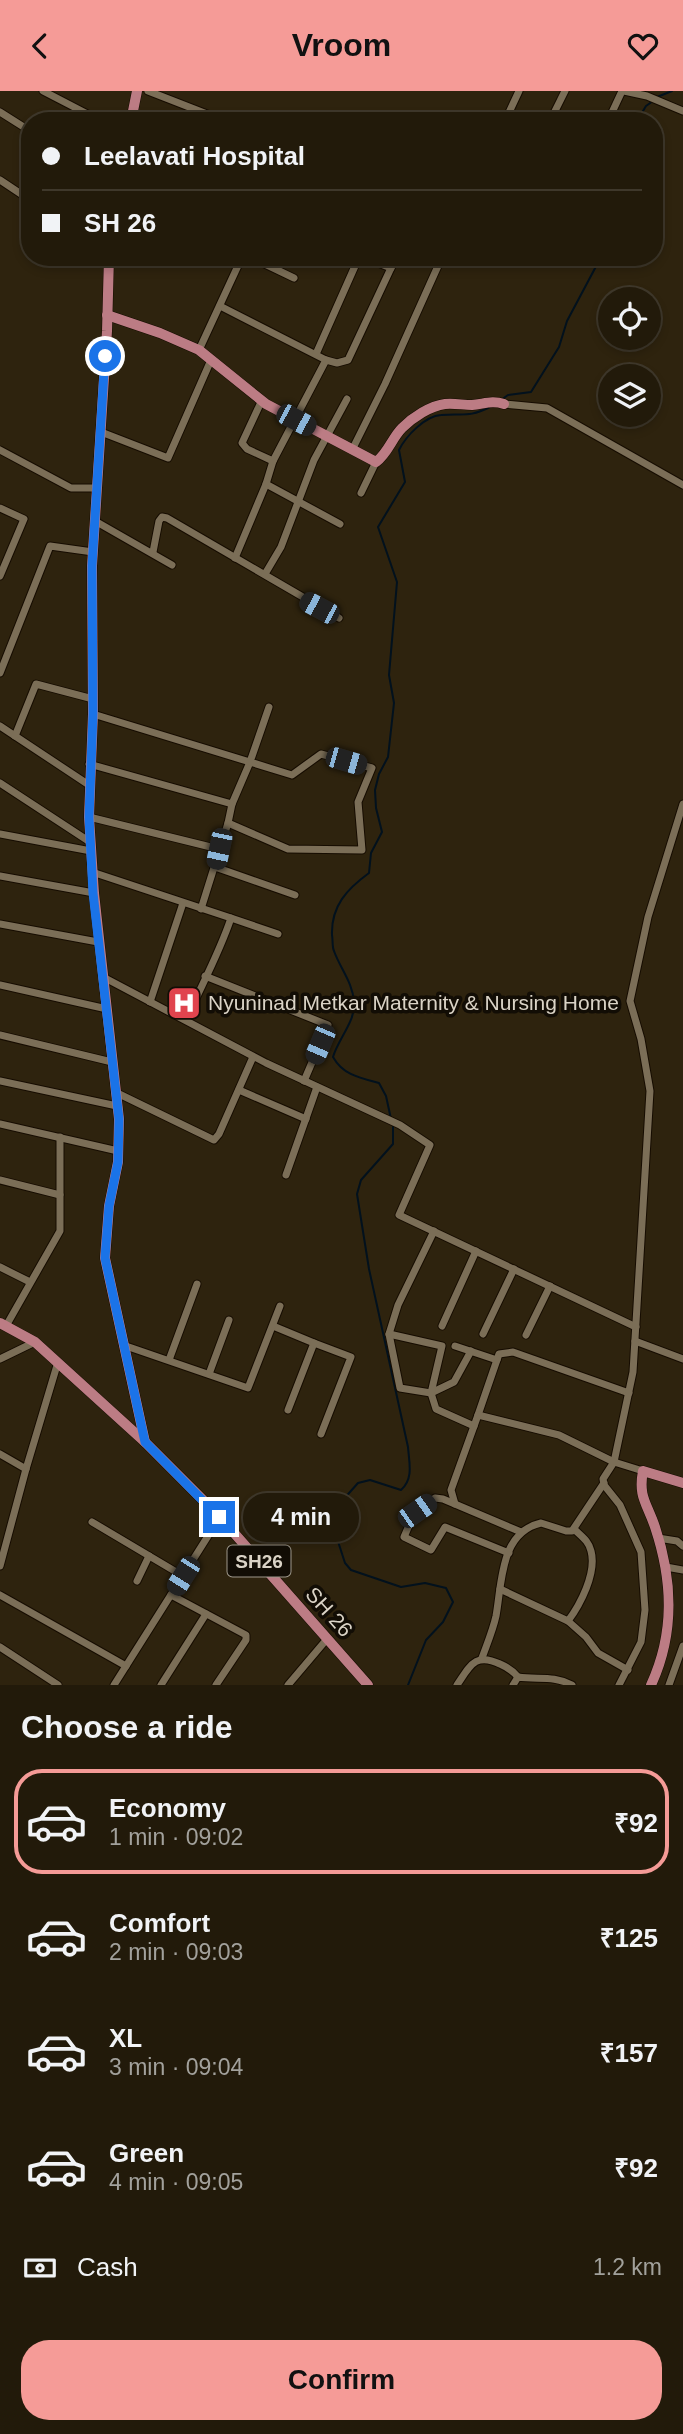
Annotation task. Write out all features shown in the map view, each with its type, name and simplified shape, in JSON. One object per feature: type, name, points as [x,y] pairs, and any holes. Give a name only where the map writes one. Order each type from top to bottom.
[{"type":"main road","points":[[133,112],[137,91]]},
{"type":"main road","points":[[109,266],[93,552],[93,714],[89,817],[93,893],[105,978],[117,1106],[118,1151],[109,1206],[105,1258],[145,1442]]},
{"type":"main road","points":[[107,315],[199,350],[262,401],[376,462],[383,457],[401,428],[418,415],[446,404],[500,403]]},
{"type":"main road","name":"SH26","points":[[3,1325],[35,1342],[145,1442]]},
{"type":"main road","name":"SH 26","points":[[145,1442],[219,1517],[368,1685]]},
{"type":"main road","points":[[651,1685],[660,1665],[670,1619],[666,1567],[640,1489],[643,1471],[683,1483]]},
{"type":"street","points":[[43,91],[83,112]]},
{"type":"street","points":[[148,91],[202,112]]},
{"type":"street","points":[[509,112],[519,91]]},
{"type":"street","points":[[555,112],[565,91]]},
{"type":"street","points":[[612,112],[623,91],[671,104],[683,111]]},
{"type":"street","points":[[0,112],[21,125]]},
{"type":"street","points":[[0,180],[21,194]]},
{"type":"street","points":[[199,350],[238,266]]},
{"type":"street","points":[[269,266],[294,278]]},
{"type":"street","points":[[316,354],[357,266]]},
{"type":"street","points":[[220,306],[326,360],[337,363],[348,360],[391,268],[386,266]]},
{"type":"street","points":[[352,450],[438,266]]},
{"type":"street","points":[[100,432],[168,458],[211,360]]},
{"type":"street","points":[[235,558],[273,461],[326,360]]},
{"type":"street","points":[[265,574],[281,547],[314,460],[347,399]]},
{"type":"street","points":[[262,401],[242,443],[247,449],[273,461]]},
{"type":"street","points":[[500,403],[547,408],[683,485]]},
{"type":"street","points":[[0,450],[71,488],[97,488]]},
{"type":"street","points":[[361,492],[376,462]]},
{"type":"street","points":[[266,484],[340,524]]},
{"type":"street","points":[[0,507],[24,519],[0,576]]},
{"type":"street","points":[[153,552],[162,517],[339,618]]},
{"type":"street","points":[[95,521],[172,565]]},
{"type":"street","points":[[0,673],[50,546],[93,552]]},
{"type":"street","points":[[15,736],[36,684],[93,699]]},
{"type":"street","points":[[201,909],[232,804],[269,707]]},
{"type":"street","points":[[93,714],[292,775],[321,754],[372,768],[358,802],[362,850],[288,849],[228,823]]},
{"type":"street","points":[[0,726],[89,785]]},
{"type":"street","points":[[89,764],[232,804]]},
{"type":"street","points":[[0,783],[90,847]]},
{"type":"street","points":[[457,1685],[472,1665],[482,1658],[495,1618],[502,1572],[521,1532],[541,1523],[566,1531],[574,1529],[604,1483],[614,1462],[633,1372],[650,1091],[641,1039],[630,1001],[648,917],[683,804]]},
{"type":"street","points":[[89,817],[219,849]]},
{"type":"street","points":[[0,834],[90,847]]},
{"type":"street","points":[[215,867],[295,895]]},
{"type":"street","points":[[92,872],[278,934]]},
{"type":"street","points":[[0,876],[93,893]]},
{"type":"street","points":[[150,1002],[183,903]]},
{"type":"street","points":[[186,1020],[205,976],[220,950],[231,918]]},
{"type":"street","points":[[0,924],[99,942]]},
{"type":"street","points":[[205,976],[328,1025],[304,1081]]},
{"type":"street","points":[[105,978],[253,1057],[400,1125],[430,1145],[399,1215],[636,1327]]},
{"type":"street","points":[[0,985],[107,1009]]},
{"type":"street","points":[[0,1035],[112,1062]]},
{"type":"street","points":[[116,1091],[214,1140],[253,1057]]},
{"type":"street","points":[[0,1081],[117,1106]]},
{"type":"street","points":[[286,1175],[317,1087]]},
{"type":"street","points":[[239,1090],[306,1119]]},
{"type":"street","points":[[0,1123],[118,1151]]},
{"type":"street","points":[[3,1325],[60,1231],[60,1137]]},
{"type":"street","points":[[0,1180],[60,1195]]},
{"type":"street","points":[[433,1231],[398,1305],[389,1334],[400,1388],[431,1393],[454,1382],[471,1351]]},
{"type":"street","points":[[442,1326],[476,1251]]},
{"type":"street","points":[[0,1267],[30,1282]]},
{"type":"street","points":[[484,1334],[514,1269]]},
{"type":"street","points":[[169,1360],[197,1284]]},
{"type":"street","points":[[526,1335],[550,1286]]},
{"type":"street","points":[[122,1345],[248,1388],[280,1306]]},
{"type":"street","points":[[209,1374],[229,1320]]},
{"type":"street","points":[[273,1325],[351,1357],[321,1434]]},
{"type":"street","points":[[389,1334],[442,1346],[431,1393],[436,1409],[474,1426]]},
{"type":"street","points":[[635,1341],[683,1359]]},
{"type":"street","points":[[0,1359],[35,1342]]},
{"type":"street","points":[[288,1410],[314,1343]]},
{"type":"street","points":[[455,1346],[497,1360]]},
{"type":"street","points":[[455,1504],[451,1490],[499,1354],[513,1352],[629,1393]]},
{"type":"street","points":[[0,1566],[4,1534],[58,1362]]},
{"type":"street","points":[[478,1415],[559,1435],[614,1462],[643,1471]]},
{"type":"street","points":[[0,1454],[26,1469]]},
{"type":"street","points":[[604,1483],[620,1505],[641,1552],[645,1609],[641,1642],[619,1685]]},
{"type":"street","points":[[509,1553],[445,1527],[431,1550],[404,1537],[412,1516],[435,1498],[521,1532]]},
{"type":"street","points":[[114,1685],[219,1517]]},
{"type":"street","points":[[92,1522],[183,1576]]},
{"type":"street","points":[[568,1621],[587,1588],[592,1558],[586,1540],[574,1529]]},
{"type":"street","points":[[658,1538],[677,1541],[683,1546]]},
{"type":"street","points":[[136,1581],[149,1556]]},
{"type":"street","points":[[666,1567],[683,1570]]},
{"type":"street","points":[[500,1589],[568,1621],[586,1637],[598,1653],[628,1671]]},
{"type":"street","points":[[0,1595],[126,1666]]},
{"type":"street","points":[[171,1595],[246,1635],[246,1640],[216,1685]]},
{"type":"street","points":[[161,1685],[206,1613]]},
{"type":"street","points":[[288,1685],[327,1639]]},
{"type":"street","points":[[669,1685],[683,1646]]},
{"type":"street","points":[[0,1647],[58,1685]]},
{"type":"street","points":[[482,1658],[506,1667],[518,1677],[548,1677],[572,1685]]},
{"type":"street","points":[[513,1685],[518,1677]]},
{"type":"waterway","points":[[657,97],[672,91]]},
{"type":"waterway","points":[[642,112],[653,101]]},
{"type":"waterway","points":[[501,400],[508,395],[531,392],[559,347],[567,321],[596,266]]},
{"type":"waterway","points":[[391,1119],[386,1096],[379,1083],[347,1072],[333,1057],[350,1023],[354,1002],[349,982],[333,949],[332,925],[342,899],[369,873],[371,853],[382,832],[375,790],[379,774],[388,757],[394,703],[389,675],[397,582],[378,527],[405,482],[399,450],[411,433],[435,416],[471,414],[490,407]]},
{"type":"waterway","points":[[393,1125],[393,1144],[361,1180],[357,1194],[369,1269],[408,1447],[409,1476],[401,1490],[370,1480],[358,1483],[342,1501],[335,1514],[333,1526],[345,1563],[351,1570],[401,1587],[425,1583],[446,1588],[453,1602],[443,1622],[426,1640],[408,1685]]},
{"type":"place","name":"Nyuninad Metkar Maternity & Nursing Home","points":[[184,1003]]},
{"type":"route","points":[[105,356],[92,566],[93,714],[89,764],[93,893],[105,978],[119,1119],[118,1162],[109,1206],[105,1258],[145,1442],[219,1517]]}]
